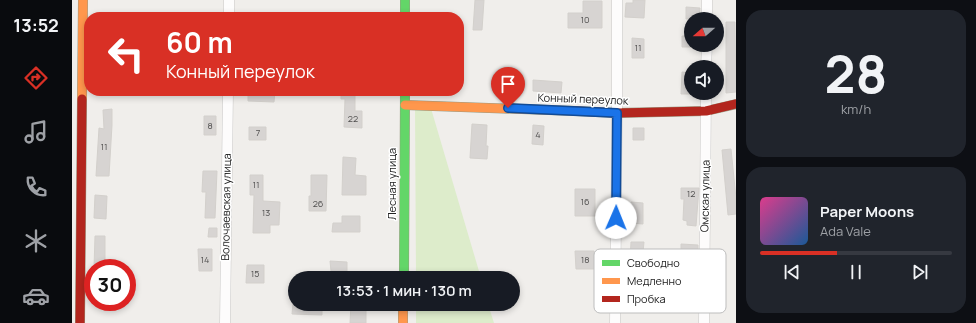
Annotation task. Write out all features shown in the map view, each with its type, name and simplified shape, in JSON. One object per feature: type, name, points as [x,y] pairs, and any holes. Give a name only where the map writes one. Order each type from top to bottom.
[{"type":"street","points":[[80,323],[83,0]]},
{"type":"street","points":[[229,0],[229,12]]},
{"type":"street","points":[[405,0],[405,12]]},
{"type":"street","points":[[616,0],[616,249]]},
{"type":"street","points":[[707,0],[707,12]]},
{"type":"street","name":"Волочаевская улица","points":[[225,323],[228,96]]},
{"type":"street","name":"Лесная улица","points":[[404,271],[405,96]]},
{"type":"street","name":"Омская улица","points":[[705,249],[706,100]]},
{"type":"street","name":"Конный переулок","points":[[404,105],[617,113],[706,111],[736,104]]},
{"type":"street","points":[[403,311],[403,323]]},
{"type":"street","points":[[615,313],[615,323]]},
{"type":"street","name":"Омская улица","points":[[704,313],[704,323]]},
{"type":"green space","points":[[415,105],[430,105],[479,271],[416,271]]},
{"type":"green space","points":[[416,311],[490,311],[494,323],[416,323]]},
{"type":"building","points":[[475,0],[484,0],[482,30],[473,30]]},
{"type":"building","points":[[633,0],[645,0],[644,18],[625,17],[626,3],[633,3]]},
{"type":"building","points":[[583,1],[602,1],[602,28],[568,28],[568,13],[583,13]]},
{"type":"building","points":[[686,7],[700,8],[700,12],[686,12]]},
{"type":"building","points":[[726,22],[735,22],[736,92],[726,93]]},
{"type":"building","points":[[682,36],[684,36],[684,47],[682,47]]},
{"type":"building","points":[[632,38],[644,39],[644,58],[632,58]]},
{"type":"building","points":[[682,72],[684,72],[684,94],[681,94]]},
{"type":"building","points":[[533,80],[562,82],[561,93],[533,91]]},
{"type":"building","points":[[248,96],[275,96],[274,102],[248,101]]},
{"type":"building","points":[[341,96],[355,96],[355,111],[362,111],[362,128],[344,127],[345,99],[341,99]]},
{"type":"building","points":[[112,109],[109,176],[96,176],[99,128],[104,129],[103,110]]},
{"type":"building","points":[[204,116],[216,116],[216,135],[204,135]]},
{"type":"building","points":[[472,124],[487,125],[487,159],[470,158]]},
{"type":"building","points":[[533,125],[544,126],[543,145],[532,144]]},
{"type":"building","points":[[249,127],[266,127],[266,140],[249,140]]},
{"type":"building","points":[[633,128],[644,128],[644,140],[633,140]]},
{"type":"building","points":[[731,149],[736,198],[736,214],[728,215],[722,150]]},
{"type":"building","points":[[343,157],[356,158],[355,175],[366,176],[366,195],[342,195]]},
{"type":"building","points":[[203,171],[217,171],[215,218],[205,218],[206,192],[202,192]]},
{"type":"building","points":[[250,175],[263,175],[263,201],[280,202],[279,225],[270,225],[270,233],[253,233],[254,195],[250,195]]},
{"type":"building","points":[[311,175],[327,175],[326,211],[309,211]]},
{"type":"building","points":[[681,188],[699,188],[696,226],[687,225],[687,221],[683,220],[684,199],[681,199]]},
{"type":"building","points":[[575,189],[595,189],[595,216],[575,216]]},
{"type":"building","points":[[95,195],[107,196],[106,219],[94,218]]},
{"type":"building","points":[[631,202],[643,203],[643,224],[631,223]]},
{"type":"building","points":[[342,216],[360,216],[360,232],[332,232],[333,223],[342,223]]},
{"type":"building","points":[[209,228],[217,228],[217,237],[208,237]]},
{"type":"building","points":[[95,236],[105,236],[105,259],[94,259]]},
{"type":"building","points":[[631,242],[644,242],[643,249],[631,249]]},
{"type":"building","points":[[681,244],[698,245],[698,249],[681,249]]},
{"type":"building","points":[[198,249],[212,249],[212,271],[199,271]]},
{"type":"building","points":[[575,251],[594,251],[594,269],[576,269]]},
{"type":"building","points":[[330,261],[347,262],[347,271],[331,271]]},
{"type":"building","points":[[247,265],[264,265],[264,283],[246,283]]},
{"type":"building","points":[[292,311],[322,311],[322,315],[292,314]]},
{"type":"building","points":[[351,311],[366,311],[366,323],[350,323]]},
{"type":"traffic: fast","points":[[405,0],[405,12]]},
{"type":"traffic: fast","points":[[404,271],[405,96]]},
{"type":"traffic: slow","points":[[82,99],[83,0]]},
{"type":"traffic: slow","points":[[405,105],[576,111]]},
{"type":"traffic: slow","points":[[403,311],[403,323]]},
{"type":"traffic: jam","points":[[80,323],[82,99]]},
{"type":"traffic: jam","points":[[576,111],[617,113],[706,111],[736,104]]},
{"type":"route","points":[[508,108],[617,113],[616,218]]}]
